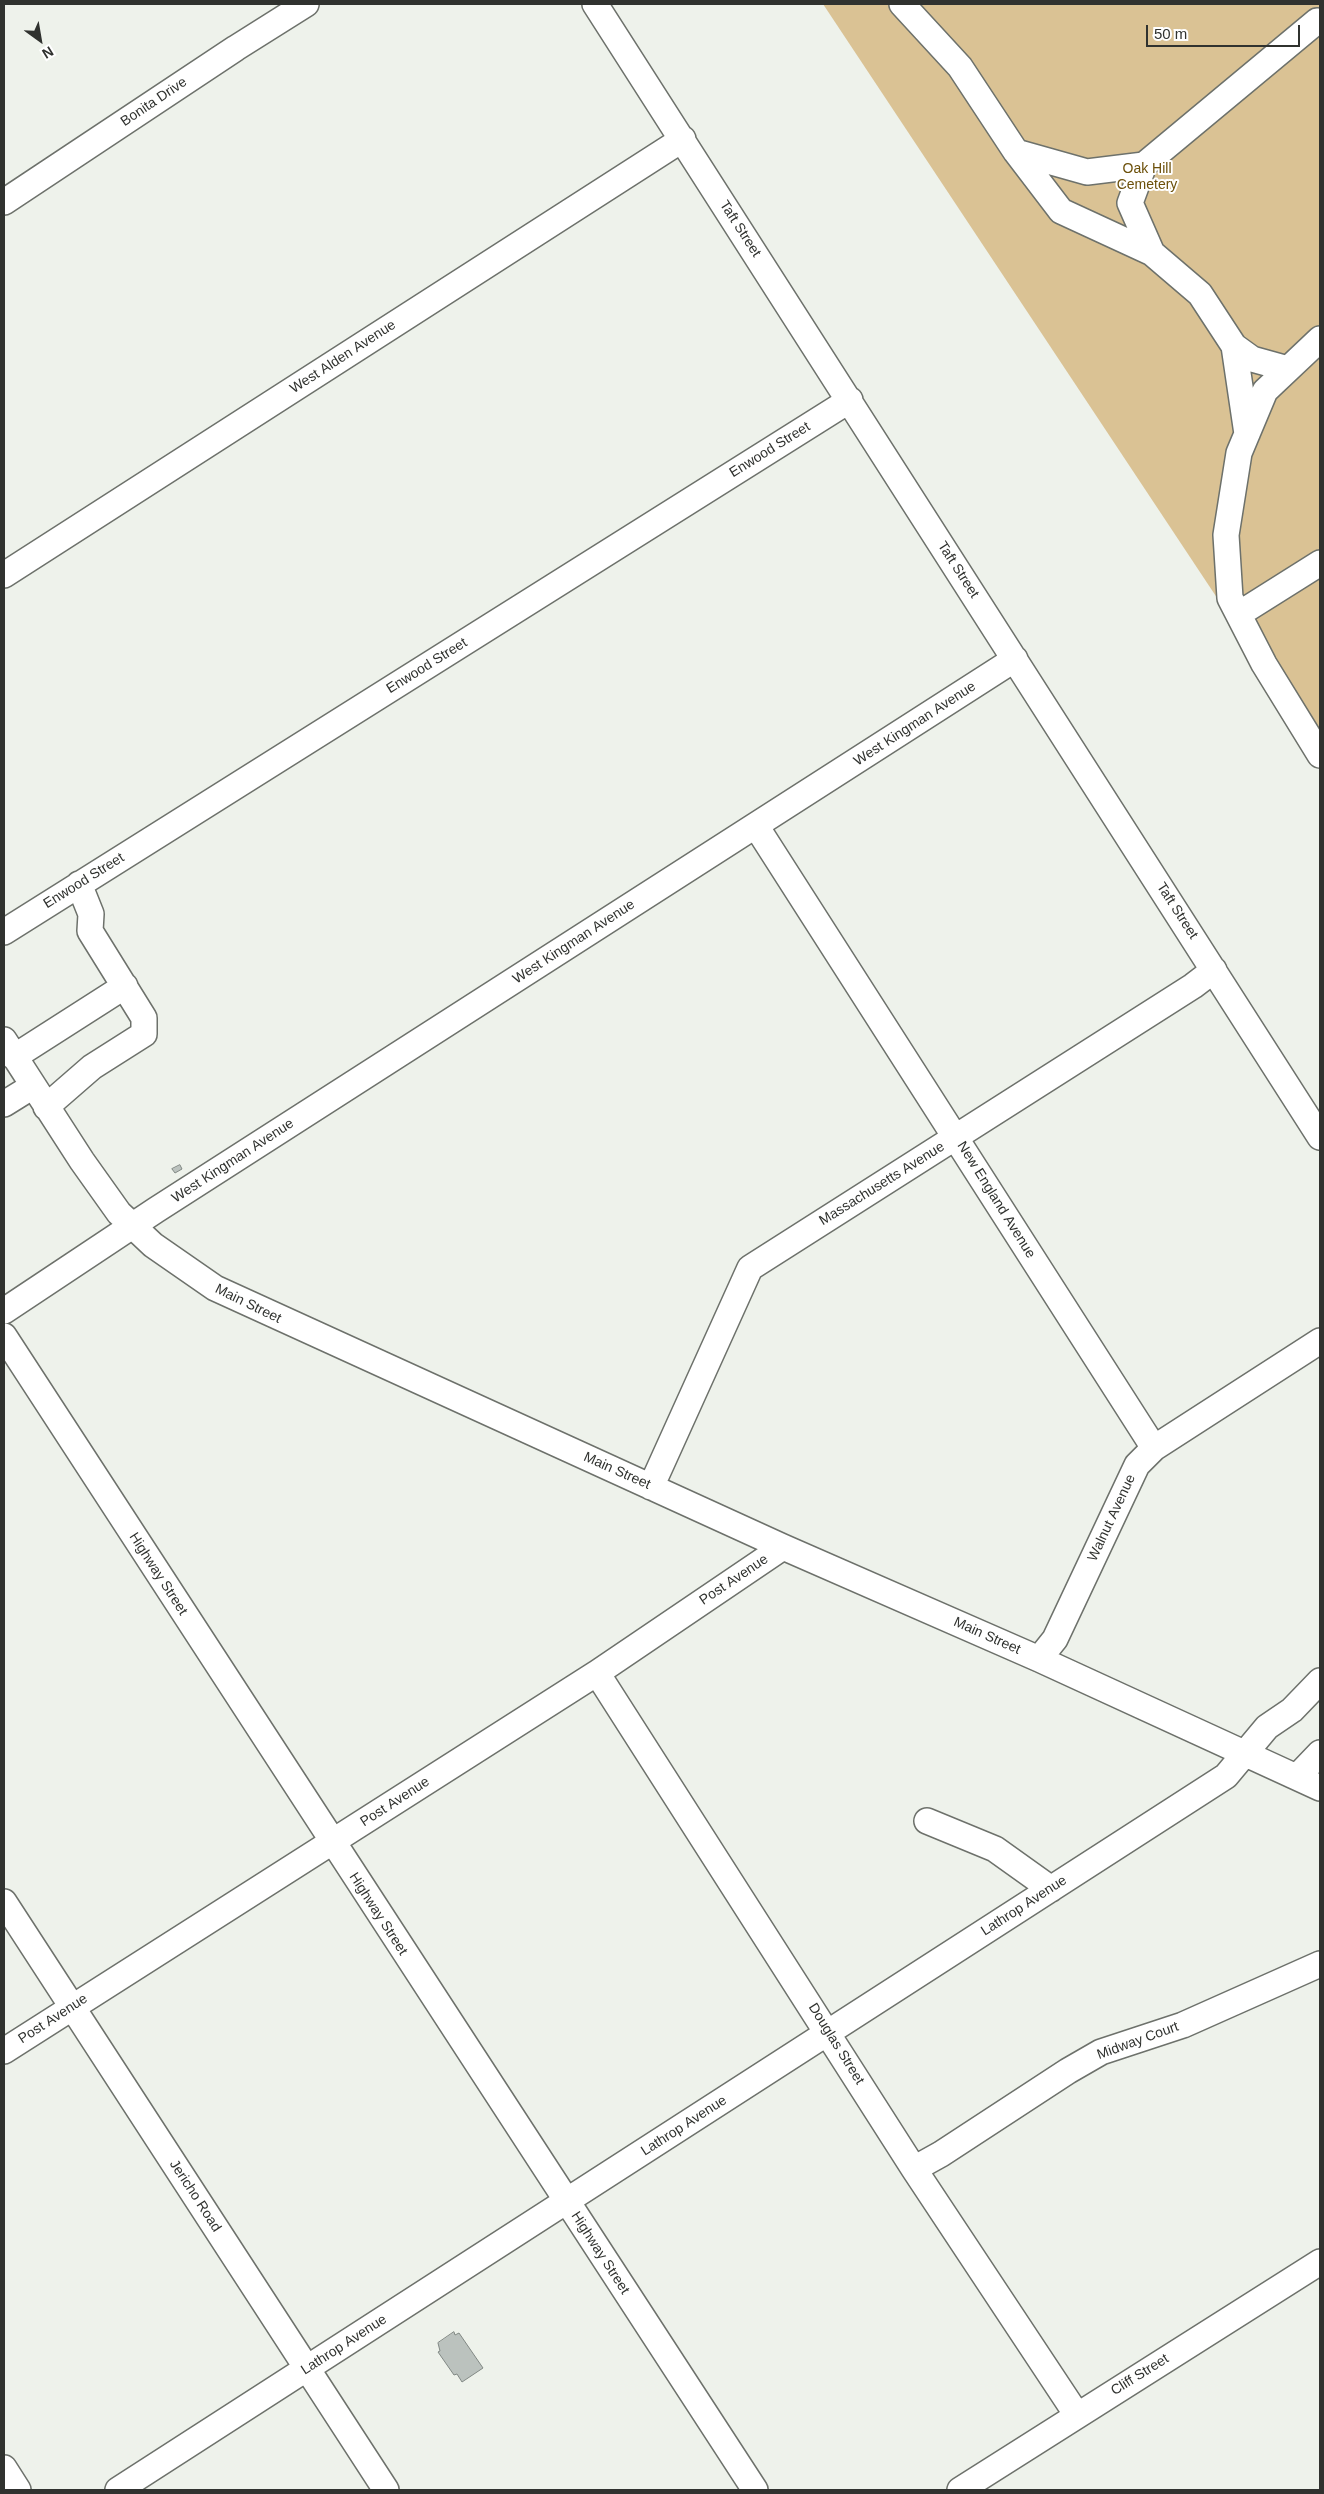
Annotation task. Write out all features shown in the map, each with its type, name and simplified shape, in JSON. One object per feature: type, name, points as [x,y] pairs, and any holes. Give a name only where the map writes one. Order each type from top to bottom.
[{"type":"street","name":"Bonita Drive","points":[[4,202],[236,48],[306,4]]},
{"type":"street","name":"Taft Street","points":[[595,4],[1320,1137]]},
{"type":"street","points":[[902,4],[960,67],[1016,152],[1060,211],[1152,253],[1200,294],[1234,346],[1252,359],[1288,369]]},
{"type":"street","points":[[1152,253],[1130,203],[1144,165],[1317,15]]},
{"type":"street","name":"West Alden Avenue","points":[[4,575],[683,140]]},
{"type":"street","points":[[1016,152],[1087,172],[1144,165]]},
{"type":"street","points":[[1320,339],[1264,391],[1239,454],[1226,534],[1230,598],[1264,664],[1320,755]]},
{"type":"street","points":[[1234,346],[1247,434]]},
{"type":"street","name":"Enwood Street","points":[[4,932],[850,400]]},
{"type":"street","points":[[1238,614],[1320,563]]},
{"type":"street","name":"West Kingman Avenue","points":[[4,1311],[1015,659]]},
{"type":"street","name":"New England Avenue","points":[[756,826],[1154,1448]]},
{"type":"street","points":[[46,1107],[92,1068],[144,1034],[144,1018],[90,931],[91,914],[79,884]]},
{"type":"street","name":"Massachusetts Avenue","points":[[652,1487],[750,1268],[1193,986],[1214,970]]},
{"type":"street","points":[[9,1049],[125,986]]},
{"type":"street","name":"Main Street","points":[[9,1049],[106,1196],[133,1227],[153,1245],[215,1288],[783,1547],[1039,1659],[1320,1788]]},
{"type":"street","points":[[4,1104],[33,1086]]},
{"type":"street","name":"Highway Street","points":[[4,1336],[755,2490]]},
{"type":"street","name":"Walnut Avenue","points":[[1039,1659],[1055,1639],[1137,1465],[1154,1448],[1320,1341]]},
{"type":"street","name":"Post Avenue","points":[[4,2051],[597,1673],[783,1547]]},
{"type":"street","name":"Douglas Street","points":[[597,1673],[830,2033],[914,2169],[1077,2415]]},
{"type":"street","name":"Lathrop Avenue","points":[[118,2490],[830,2033],[1226,1776],[1267,1727],[1292,1710],[1320,1681]]},
{"type":"street","points":[[1296,1777],[1320,1753]]},
{"type":"street","points":[[927,1821],[996,1849],[1051,1889]]},
{"type":"street","name":"Jericho Road","points":[[4,1902],[386,2490]]},
{"type":"street","name":"Midway Court","points":[[914,2169],[941,2154],[1068,2071],[1101,2052],[1183,2024],[1320,1964]]},
{"type":"street","name":"Cliff Street","points":[[973,2487],[1077,2415],[1320,2262]]},
{"type":"street","points":[[4,2468],[18,2490]]},
{"type":"green space","name":"Oak Hill Cemetery","points":[[823,4],[1320,4],[1320,753]]},
{"type":"building","points":[[180,1165],[182,1169],[175,1173],[172,1169]]},
{"type":"building","points":[[454,2332],[455,2335],[459,2333],[483,2368],[462,2382],[457,2374],[454,2375],[438,2352],[440,2351],[438,2343]]}]
